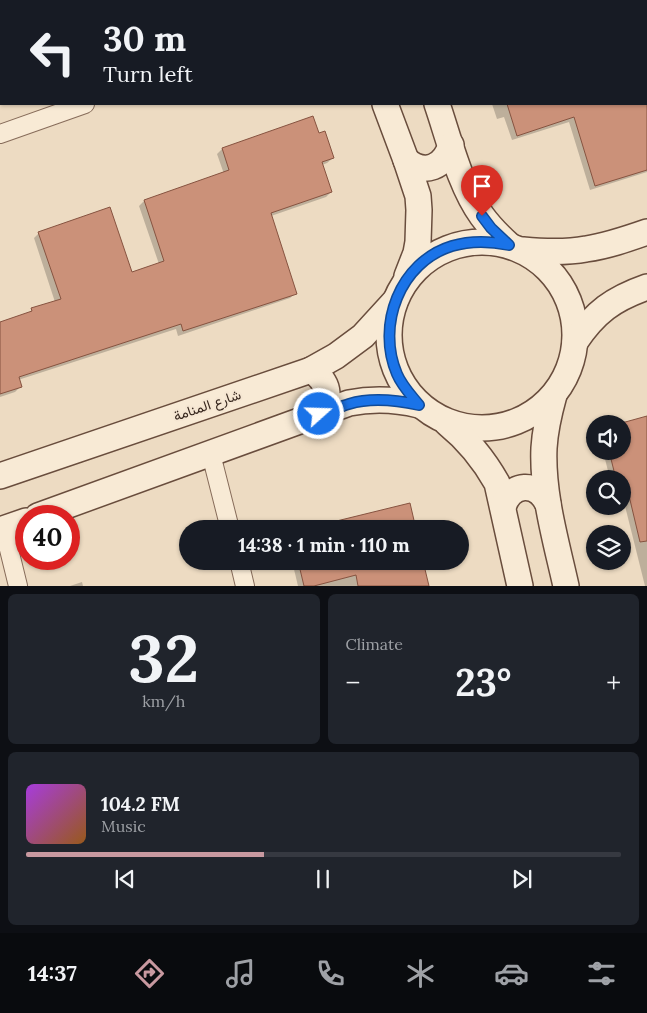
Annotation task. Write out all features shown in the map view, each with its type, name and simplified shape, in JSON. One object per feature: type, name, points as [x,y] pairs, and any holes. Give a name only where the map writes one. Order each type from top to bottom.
[{"type":"street","points":[[0,134],[83,105]]},
{"type":"street","points":[[386,105],[418,196],[420,210],[416,253],[390,320],[388,338],[391,357],[397,374],[407,391],[419,405],[446,421],[464,427],[484,429],[504,426],[522,419],[539,409],[554,395],[572,361],[575,323],[571,304],[563,287],[551,271],[537,258],[516,248],[491,228],[473,202],[464,184],[437,105]]},
{"type":"street","points":[[406,160],[418,167],[432,167],[445,159],[451,145]]},
{"type":"street","points":[[516,248],[552,252],[588,249],[609,245],[647,232]]},
{"type":"street","name":"شارع المنامة","points":[[0,476],[311,370],[336,356],[363,336],[418,267],[434,255],[451,246],[470,242],[490,241],[516,248]]},
{"type":"street","points":[[575,342],[584,328],[608,306],[622,297],[647,287]]},
{"type":"street","points":[[311,370],[319,375],[327,391],[324,408],[319,414]]},
{"type":"street","points":[[554,395],[549,413],[544,463],[548,504],[566,586]]},
{"type":"street","points":[[69,505],[349,403],[367,400],[392,400],[419,405]]},
{"type":"street","points":[[446,421],[474,448],[497,483],[520,586]]},
{"type":"street","points":[[211,454],[228,520]]},
{"type":"street","points":[[503,507],[505,499],[510,493],[525,487],[539,491],[545,497],[548,504]]},
{"type":"street","points":[[10,527],[18,586]]},
{"type":"street","points":[[241,570],[245,586]]},
{"type":"building","points":[[507,105],[647,105],[647,170],[595,186],[574,117],[517,136]]},
{"type":"building","points":[[313,116],[319,133],[325,131],[334,158],[322,162],[332,192],[271,213],[297,294],[183,331],[181,324],[19,377],[22,387],[0,394],[0,322],[32,311],[31,308],[61,299],[38,232],[110,207],[132,272],[164,261],[144,200],[229,170],[222,148]]},
{"type":"building","points":[[647,416],[647,541],[640,542],[631,504],[631,470],[614,470],[611,460],[631,460],[631,420]]},
{"type":"building","points":[[410,503],[414,520],[341,520]]},
{"type":"building","points":[[300,570],[425,570],[429,586],[358,586],[356,575],[314,586],[304,586]]},
{"type":"route","points":[[319,414],[349,403],[383,399],[419,405],[407,391],[397,374],[391,357],[388,338],[395,301],[405,282],[418,267],[434,255],[451,246],[470,242],[490,241],[509,245],[491,228],[482,216]]}]
